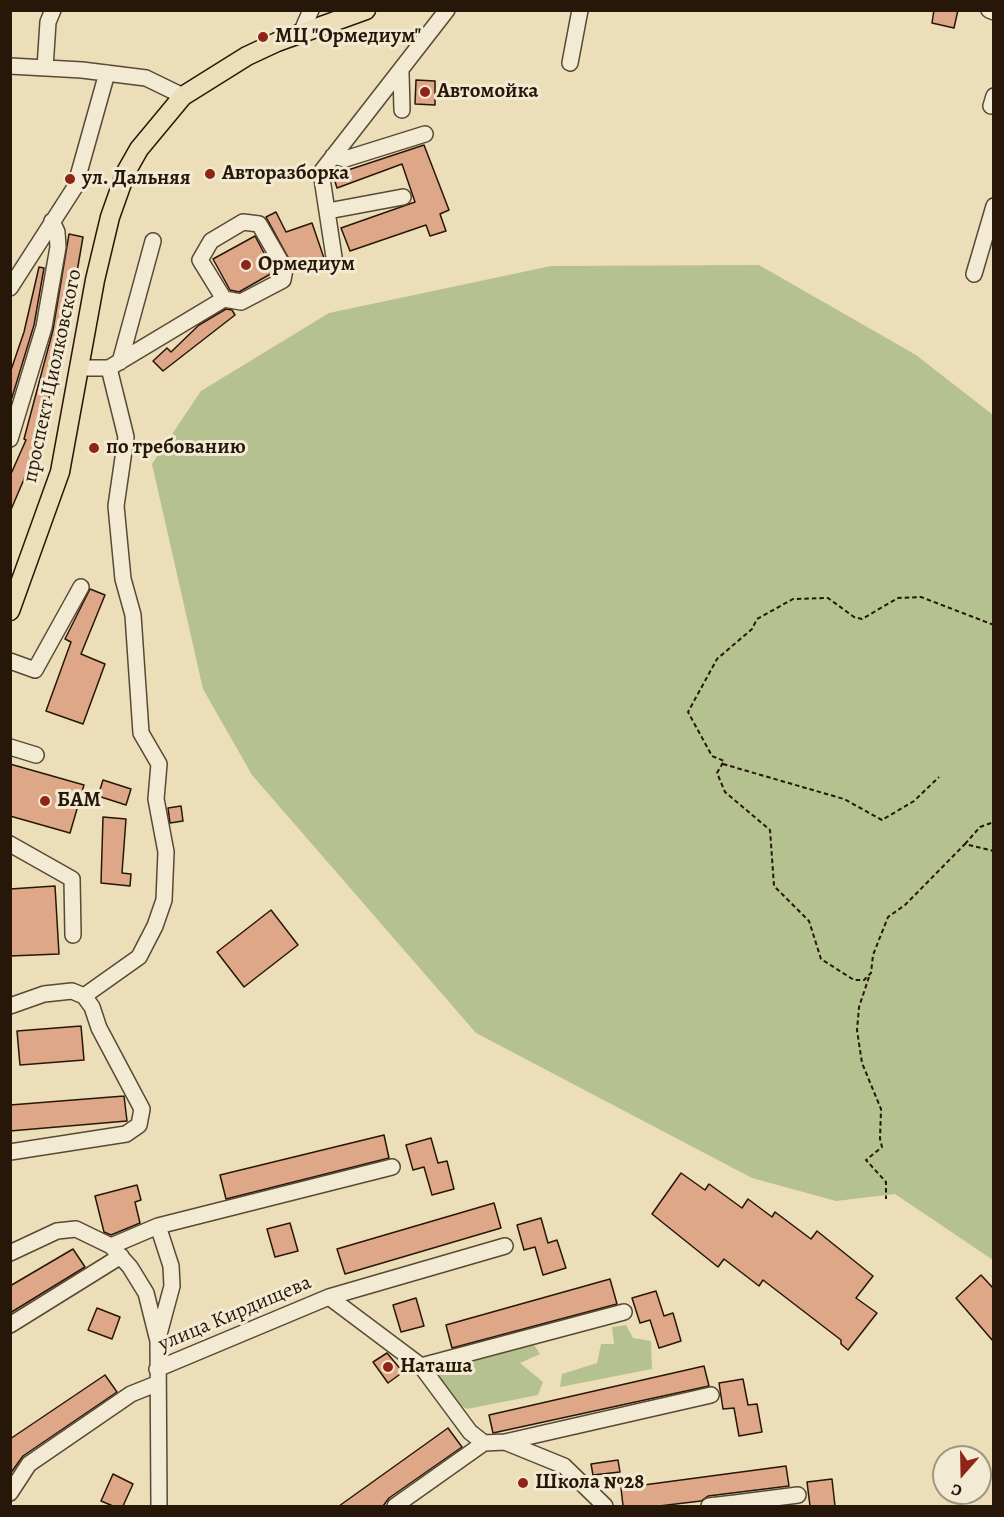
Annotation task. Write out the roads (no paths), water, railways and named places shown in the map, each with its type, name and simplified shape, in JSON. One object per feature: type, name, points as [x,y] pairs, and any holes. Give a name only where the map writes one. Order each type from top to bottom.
[{"type":"main road","points":[[183,96],[247,57],[301,33],[366,10]]},
{"type":"main road","name":"проспект Циолковского","points":[[10,611],[60,472],[81,368],[95,280],[110,217],[126,172],[139,149],[183,96]]},
{"type":"street","points":[[45,68],[48,22],[53,10]]},
{"type":"street","points":[[301,33],[311,10]]},
{"type":"street","points":[[334,257],[321,172],[401,73],[447,10]]},
{"type":"street","points":[[570,63],[580,10]]},
{"type":"street","points":[[989,10],[993,12]]},
{"type":"street","points":[[10,66],[146,78],[183,96]]},
{"type":"street","points":[[10,288],[75,187],[107,73]]},
{"type":"street","points":[[401,73],[402,110]]},
{"type":"street","points":[[333,156],[345,159],[425,134]]},
{"type":"street","points":[[328,211],[403,196]]},
{"type":"street","points":[[974,274],[993,206]]},
{"type":"street","points":[[10,439],[44,327],[58,247],[57,232],[52,221]]},
{"type":"street","points":[[81,368],[114,365],[224,299],[241,302],[283,280],[285,269],[259,224],[243,222],[211,241],[200,260],[224,299]]},
{"type":"street","points":[[84,996],[139,957],[155,926],[164,900],[166,852],[156,799],[159,764],[141,732],[133,615],[123,579],[116,506],[126,437],[114,365],[153,242]]},
{"type":"street","points":[[10,661],[35,670],[81,587]]},
{"type":"street","points":[[10,747],[36,755]]},
{"type":"street","points":[[10,844],[72,879],[73,935]]},
{"type":"street","points":[[10,1006],[44,994],[72,991],[84,996],[93,1008],[99,1028],[142,1109],[139,1125],[126,1134],[10,1152]]},
{"type":"street","points":[[10,1325],[116,1251],[158,1226],[393,1167]]},
{"type":"street","points":[[158,1226],[171,1266],[172,1286],[158,1341],[156,1376],[159,1506]]},
{"type":"street","points":[[10,1253],[57,1231],[76,1229],[116,1251],[146,1293],[158,1341]]},
{"type":"street","points":[[329,1297],[504,1246]]},
{"type":"street","name":"улица Кирдищева","points":[[10,1493],[29,1464],[156,1376],[329,1297],[421,1366],[470,1432],[484,1443]]},
{"type":"street","points":[[421,1366],[624,1312]]},
{"type":"street","points":[[395,1506],[484,1443],[505,1442],[711,1395]]},
{"type":"street","points":[[505,1442],[564,1466],[605,1506]]},
{"type":"street","points":[[709,1506],[738,1505],[798,1495]]},
{"type":"place","name":"МЦ \"Ормедиум\"","points":[[263,37]]},
{"type":"place","name":"Автомойка","points":[[425,92]]},
{"type":"place","name":"Авторазборка","points":[[210,174]]},
{"type":"place","name":"ул. Дальняя","points":[[70,179]]},
{"type":"place","name":"Ормедиум","points":[[246,265]]},
{"type":"place","name":"по требованию","points":[[94,448]]},
{"type":"place","name":"БАМ","points":[[45,801]]},
{"type":"place","name":"Наташа","points":[[388,1367]]},
{"type":"place","name":"Школа №28","points":[[523,1483]]}]
